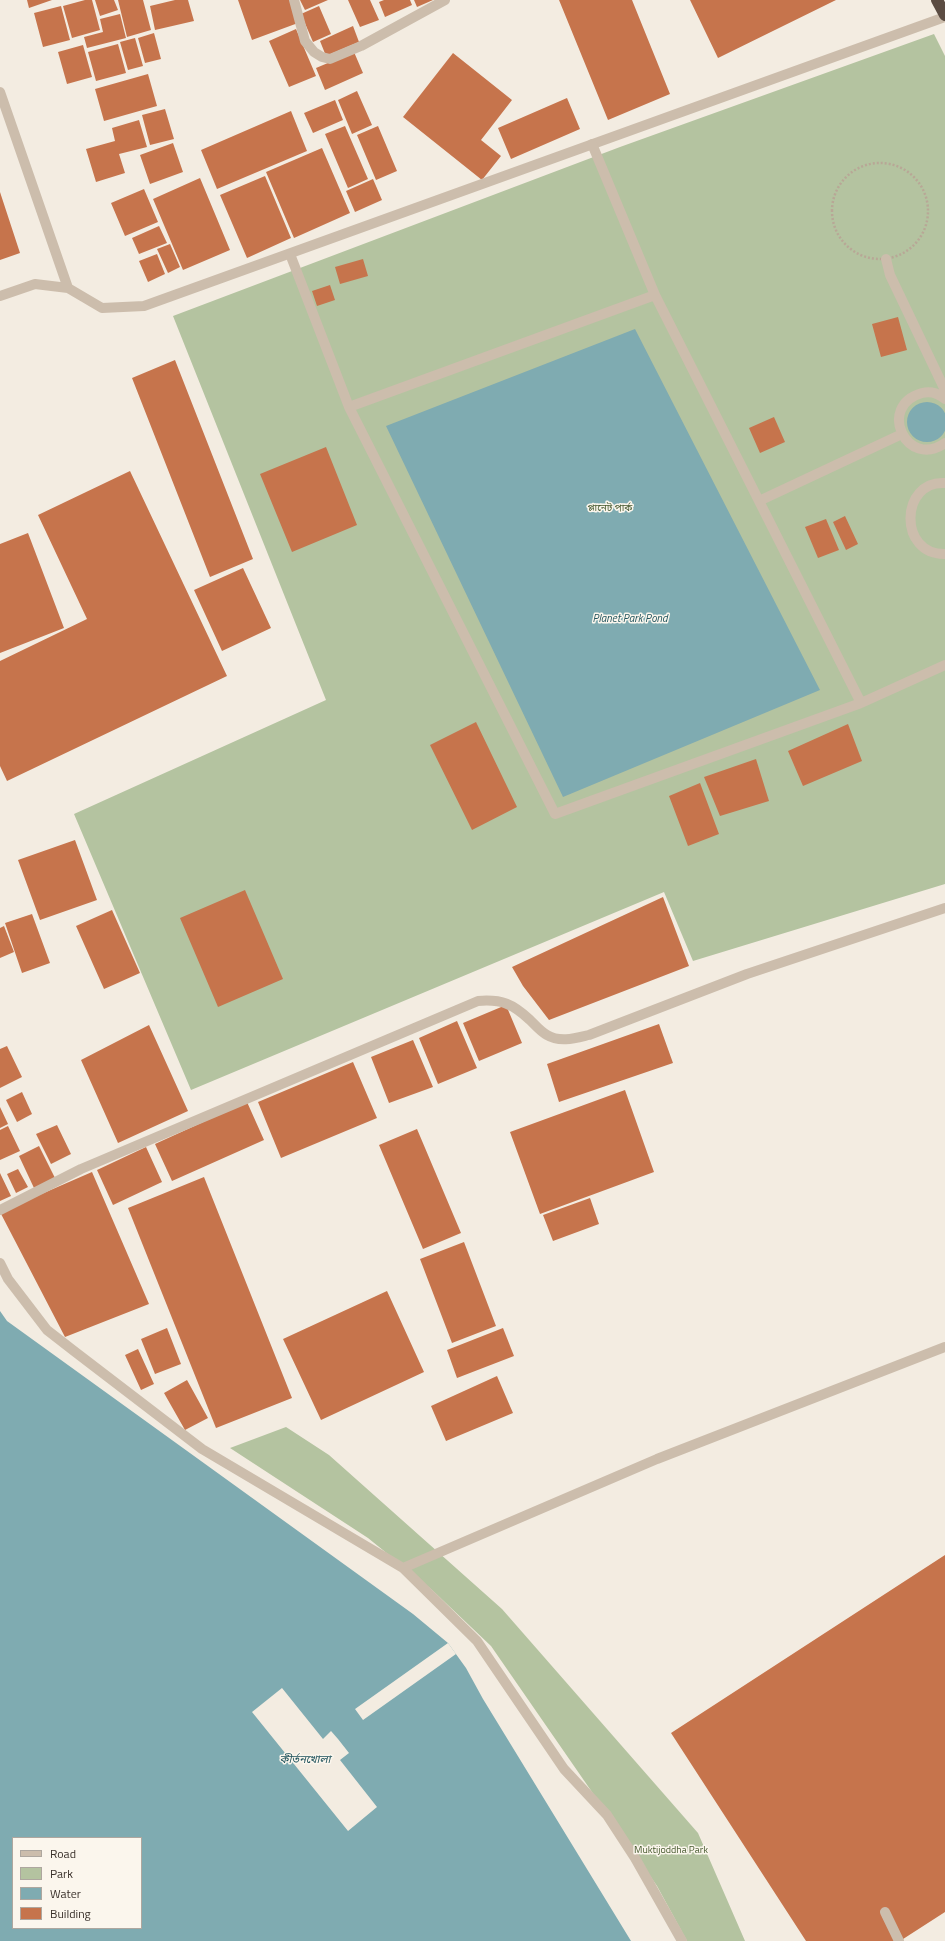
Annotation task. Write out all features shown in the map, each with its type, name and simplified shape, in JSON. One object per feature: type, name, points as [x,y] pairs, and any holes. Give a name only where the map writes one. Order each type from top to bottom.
[{"type":"highway","points":[[937,0],[945,16]]},
{"type":"street","points":[[294,0],[305,40],[314,52],[322,57],[330,59],[361,46],[445,0]]},
{"type":"street","points":[[0,296],[35,284],[68,288],[102,308],[144,306],[945,16]]},
{"type":"street","points":[[0,92],[68,288]]},
{"type":"street","points":[[592,144],[655,295],[861,703]]},
{"type":"street","points":[[290,254],[349,407],[555,814],[861,703],[945,665]]},
{"type":"street","points":[[886,258],[890,275],[944,393],[925,392],[908,399],[899,415],[898,424],[907,442],[925,450],[935,449],[945,444]]},
{"type":"street","points":[[349,407],[655,295]]},
{"type":"street","points":[[759,501],[902,434]]},
{"type":"street","points":[[944,556],[932,552],[922,546],[914,537],[910,527],[909,515],[912,503],[920,493],[930,486],[945,482]]},
{"type":"street","points":[[0,1210],[82,1169],[478,1001],[495,999],[508,1004],[524,1014],[547,1036],[568,1040],[589,1035],[747,974],[945,908]]},
{"type":"street","points":[[0,1263],[8,1279],[47,1330],[196,1444],[403,1568],[477,1641],[564,1769],[607,1815],[635,1858],[682,1941]]},
{"type":"street","points":[[403,1568],[657,1459],[945,1347]]},
{"type":"street","points":[[885,1912],[899,1941]]},
{"type":"path","points":[[888,163],[904,169],[916,178],[924,190],[928,205],[927,220],[922,234],[913,246],[901,254],[886,258],[870,258],[854,252],[834,227],[832,210],[835,194],[844,180],[856,169],[872,164],[888,163]]},
{"type":"green space","name":"প্লানেট পার্ক","points":[[934,34],[945,56],[945,884],[693,961],[664,892],[191,1090],[74,814],[326,700],[173,316],[620,147]]},
{"type":"green space","name":"Muktijoddha Park","points":[[286,1427],[329,1455],[502,1609],[698,1833],[745,1941],[687,1941],[657,1886],[491,1646],[431,1589],[368,1538],[230,1448]]},
{"type":"water","name":"Planet Park Pond","points":[[635,329],[820,690],[563,797],[386,426]]},
{"type":"water","points":[[927,402],[935,404],[944,411],[945,430],[938,439],[927,442],[916,439],[910,433],[907,422],[910,411],[916,405]]},
{"type":"water","name":"কীর্তনখোলা","points":[[0,1311],[7,1321],[413,1614],[448,1643],[466,1668],[483,1699],[631,1941],[0,1941]]},
{"type":"pier","points":[[448,1643],[456,1654],[363,1720],[355,1709]]},
{"type":"pier","points":[[282,1688],[323,1739],[331,1731],[338,1739],[349,1753],[340,1760],[377,1807],[348,1831],[252,1712]]},
{"type":"building","points":[[27,0],[52,0],[29,8]]},
{"type":"building","points":[[85,0],[92,0],[100,30],[72,38],[63,6]]},
{"type":"building","points":[[95,0],[114,0],[118,10],[100,16]]},
{"type":"building","points":[[118,0],[143,0],[151,30],[127,37]]},
{"type":"building","points":[[175,0],[188,0],[194,21],[155,30],[150,6]]},
{"type":"building","points":[[238,0],[290,0],[298,23],[252,40]]},
{"type":"building","points":[[300,0],[328,0],[305,10]]},
{"type":"building","points":[[348,0],[370,0],[379,20],[360,27]]},
{"type":"building","points":[[384,0],[410,0],[412,5],[385,17],[379,2]]},
{"type":"building","points":[[414,0],[433,0],[417,7]]},
{"type":"building","points":[[559,0],[632,0],[670,94],[608,120]]},
{"type":"building","points":[[690,0],[836,0],[718,58]]},
{"type":"building","points":[[61,6],[70,40],[43,47],[34,13]]},
{"type":"building","points":[[319,6],[331,34],[313,42],[301,14]]},
{"type":"building","points":[[120,14],[126,38],[87,48],[84,37],[103,32],[100,19]]},
{"type":"building","points":[[353,26],[359,42],[326,56],[320,41]]},
{"type":"building","points":[[296,29],[316,76],[289,87],[269,41]]},
{"type":"building","points":[[154,33],[161,59],[145,63],[138,38]]},
{"type":"building","points":[[135,38],[143,66],[128,70],[120,42]]},
{"type":"building","points":[[118,44],[126,73],[96,81],[88,52]]},
{"type":"building","points":[[83,45],[92,77],[67,84],[58,52]]},
{"type":"building","points":[[354,52],[363,73],[325,90],[316,68]]},
{"type":"building","points":[[453,53],[512,100],[481,140],[501,156],[482,180],[403,117]]},
{"type":"building","points":[[148,74],[157,106],[104,121],[95,89]]},
{"type":"building","points":[[357,91],[372,125],[352,134],[338,100]]},
{"type":"building","points":[[567,98],[580,129],[511,159],[498,128]]},
{"type":"building","points":[[335,100],[343,120],[313,133],[304,113]]},
{"type":"building","points":[[165,109],[174,139],[150,145],[142,115]]},
{"type":"building","points":[[291,111],[307,151],[217,189],[201,150]]},
{"type":"building","points":[[139,120],[147,147],[119,154],[125,173],[96,182],[86,149],[115,141],[112,128]]},
{"type":"building","points":[[345,126],[368,179],[348,188],[325,134]]},
{"type":"building","points":[[378,126],[397,171],[376,180],[357,135]]},
{"type":"building","points":[[173,143],[183,172],[150,184],[140,155]]},
{"type":"building","points":[[322,148],[350,213],[294,238],[266,172]]},
{"type":"building","points":[[265,176],[291,238],[247,258],[220,195]]},
{"type":"building","points":[[200,178],[230,250],[183,270],[153,199]]},
{"type":"building","points":[[373,179],[382,200],[355,212],[346,191]]},
{"type":"building","points":[[144,189],[158,222],[125,236],[111,203]]},
{"type":"building","points":[[0,192],[20,253],[0,260]]},
{"type":"building","points":[[159,226],[167,243],[139,254],[132,238]]},
{"type":"building","points":[[170,244],[180,267],[168,273],[157,249]]},
{"type":"building","points":[[157,254],[165,274],[148,282],[139,261]]},
{"type":"building","points":[[363,259],[368,276],[340,284],[335,267]]},
{"type":"building","points":[[330,285],[335,300],[317,306],[312,291]]},
{"type":"building","points":[[898,317],[907,350],[881,357],[872,324]]},
{"type":"building","points":[[175,360],[253,559],[210,577],[132,378]]},
{"type":"building","points":[[774,417],[785,442],[760,453],[749,428]]},
{"type":"building","points":[[326,447],[357,525],[292,552],[260,474]]},
{"type":"building","points":[[130,471],[227,676],[7,781],[0,766],[0,661],[87,619],[38,515]]},
{"type":"building","points":[[845,516],[858,544],[846,550],[833,522]]},
{"type":"building","points":[[826,519],[839,550],[818,558],[805,527]]},
{"type":"building","points":[[28,533],[64,628],[0,653],[0,544]]},
{"type":"building","points":[[243,568],[271,628],[222,651],[194,590]]},
{"type":"building","points":[[476,722],[517,807],[472,830],[430,745]]},
{"type":"building","points":[[848,724],[862,761],[803,786],[788,751]]},
{"type":"building","points":[[756,759],[769,801],[720,816],[704,777]]},
{"type":"building","points":[[700,783],[719,834],[688,846],[669,796]]},
{"type":"building","points":[[75,840],[97,900],[40,920],[18,860]]},
{"type":"building","points":[[245,890],[283,979],[218,1007],[180,918]]},
{"type":"building","points":[[663,897],[689,966],[549,1020],[523,986],[512,967]]},
{"type":"building","points":[[112,910],[140,973],[104,989],[76,926]]},
{"type":"building","points":[[32,914],[50,963],[22,973],[5,923]]},
{"type":"building","points":[[4,926],[14,952],[0,958],[0,928]]},
{"type":"building","points":[[506,1005],[522,1043],[479,1061],[463,1023]]},
{"type":"building","points":[[457,1021],[477,1068],[438,1084],[419,1038]]},
{"type":"building","points":[[659,1024],[673,1063],[559,1102],[547,1064]]},
{"type":"building","points":[[149,1025],[188,1111],[118,1143],[81,1060]]},
{"type":"building","points":[[413,1040],[433,1087],[389,1103],[371,1057]]},
{"type":"building","points":[[7,1046],[22,1077],[0,1088],[0,1049]]},
{"type":"building","points":[[353,1062],[377,1118],[281,1158],[258,1102]]},
{"type":"building","points":[[625,1090],[654,1172],[540,1214],[510,1132]]},
{"type":"building","points":[[22,1092],[32,1114],[17,1122],[6,1100]]},
{"type":"building","points":[[247,1102],[264,1140],[172,1181],[155,1144]]},
{"type":"building","points":[[0,1107],[8,1124],[0,1128]]},
{"type":"building","points":[[57,1125],[71,1154],[51,1164],[36,1134]]},
{"type":"building","points":[[8,1126],[20,1151],[0,1160],[0,1130]]},
{"type":"building","points":[[417,1129],[461,1233],[423,1249],[379,1145]]},
{"type":"building","points":[[39,1146],[55,1178],[34,1188],[19,1156]]},
{"type":"building","points":[[146,1147],[162,1182],[113,1205],[97,1170]]},
{"type":"building","points":[[18,1169],[28,1187],[16,1193],[7,1174]]},
{"type":"building","points":[[92,1172],[149,1304],[65,1337],[0,1212]]},
{"type":"building","points":[[0,1173],[11,1196],[0,1201]]},
{"type":"building","points":[[204,1177],[292,1398],[216,1428],[128,1208]]},
{"type":"building","points":[[590,1198],[599,1224],[553,1241],[543,1215]]},
{"type":"building","points":[[464,1242],[496,1326],[452,1343],[420,1259]]},
{"type":"building","points":[[387,1291],[424,1372],[321,1420],[283,1339]]},
{"type":"building","points":[[167,1328],[181,1364],[155,1374],[141,1339]]},
{"type":"building","points":[[503,1328],[514,1356],[457,1378],[447,1350]]},
{"type":"building","points":[[138,1349],[154,1384],[141,1390],[125,1355]]},
{"type":"building","points":[[497,1376],[513,1413],[446,1441],[431,1406]]},
{"type":"building","points":[[187,1380],[208,1418],[185,1430],[164,1393]]},
{"type":"building","points":[[945,1555],[945,1912],[900,1941],[806,1941],[671,1733]]}]
